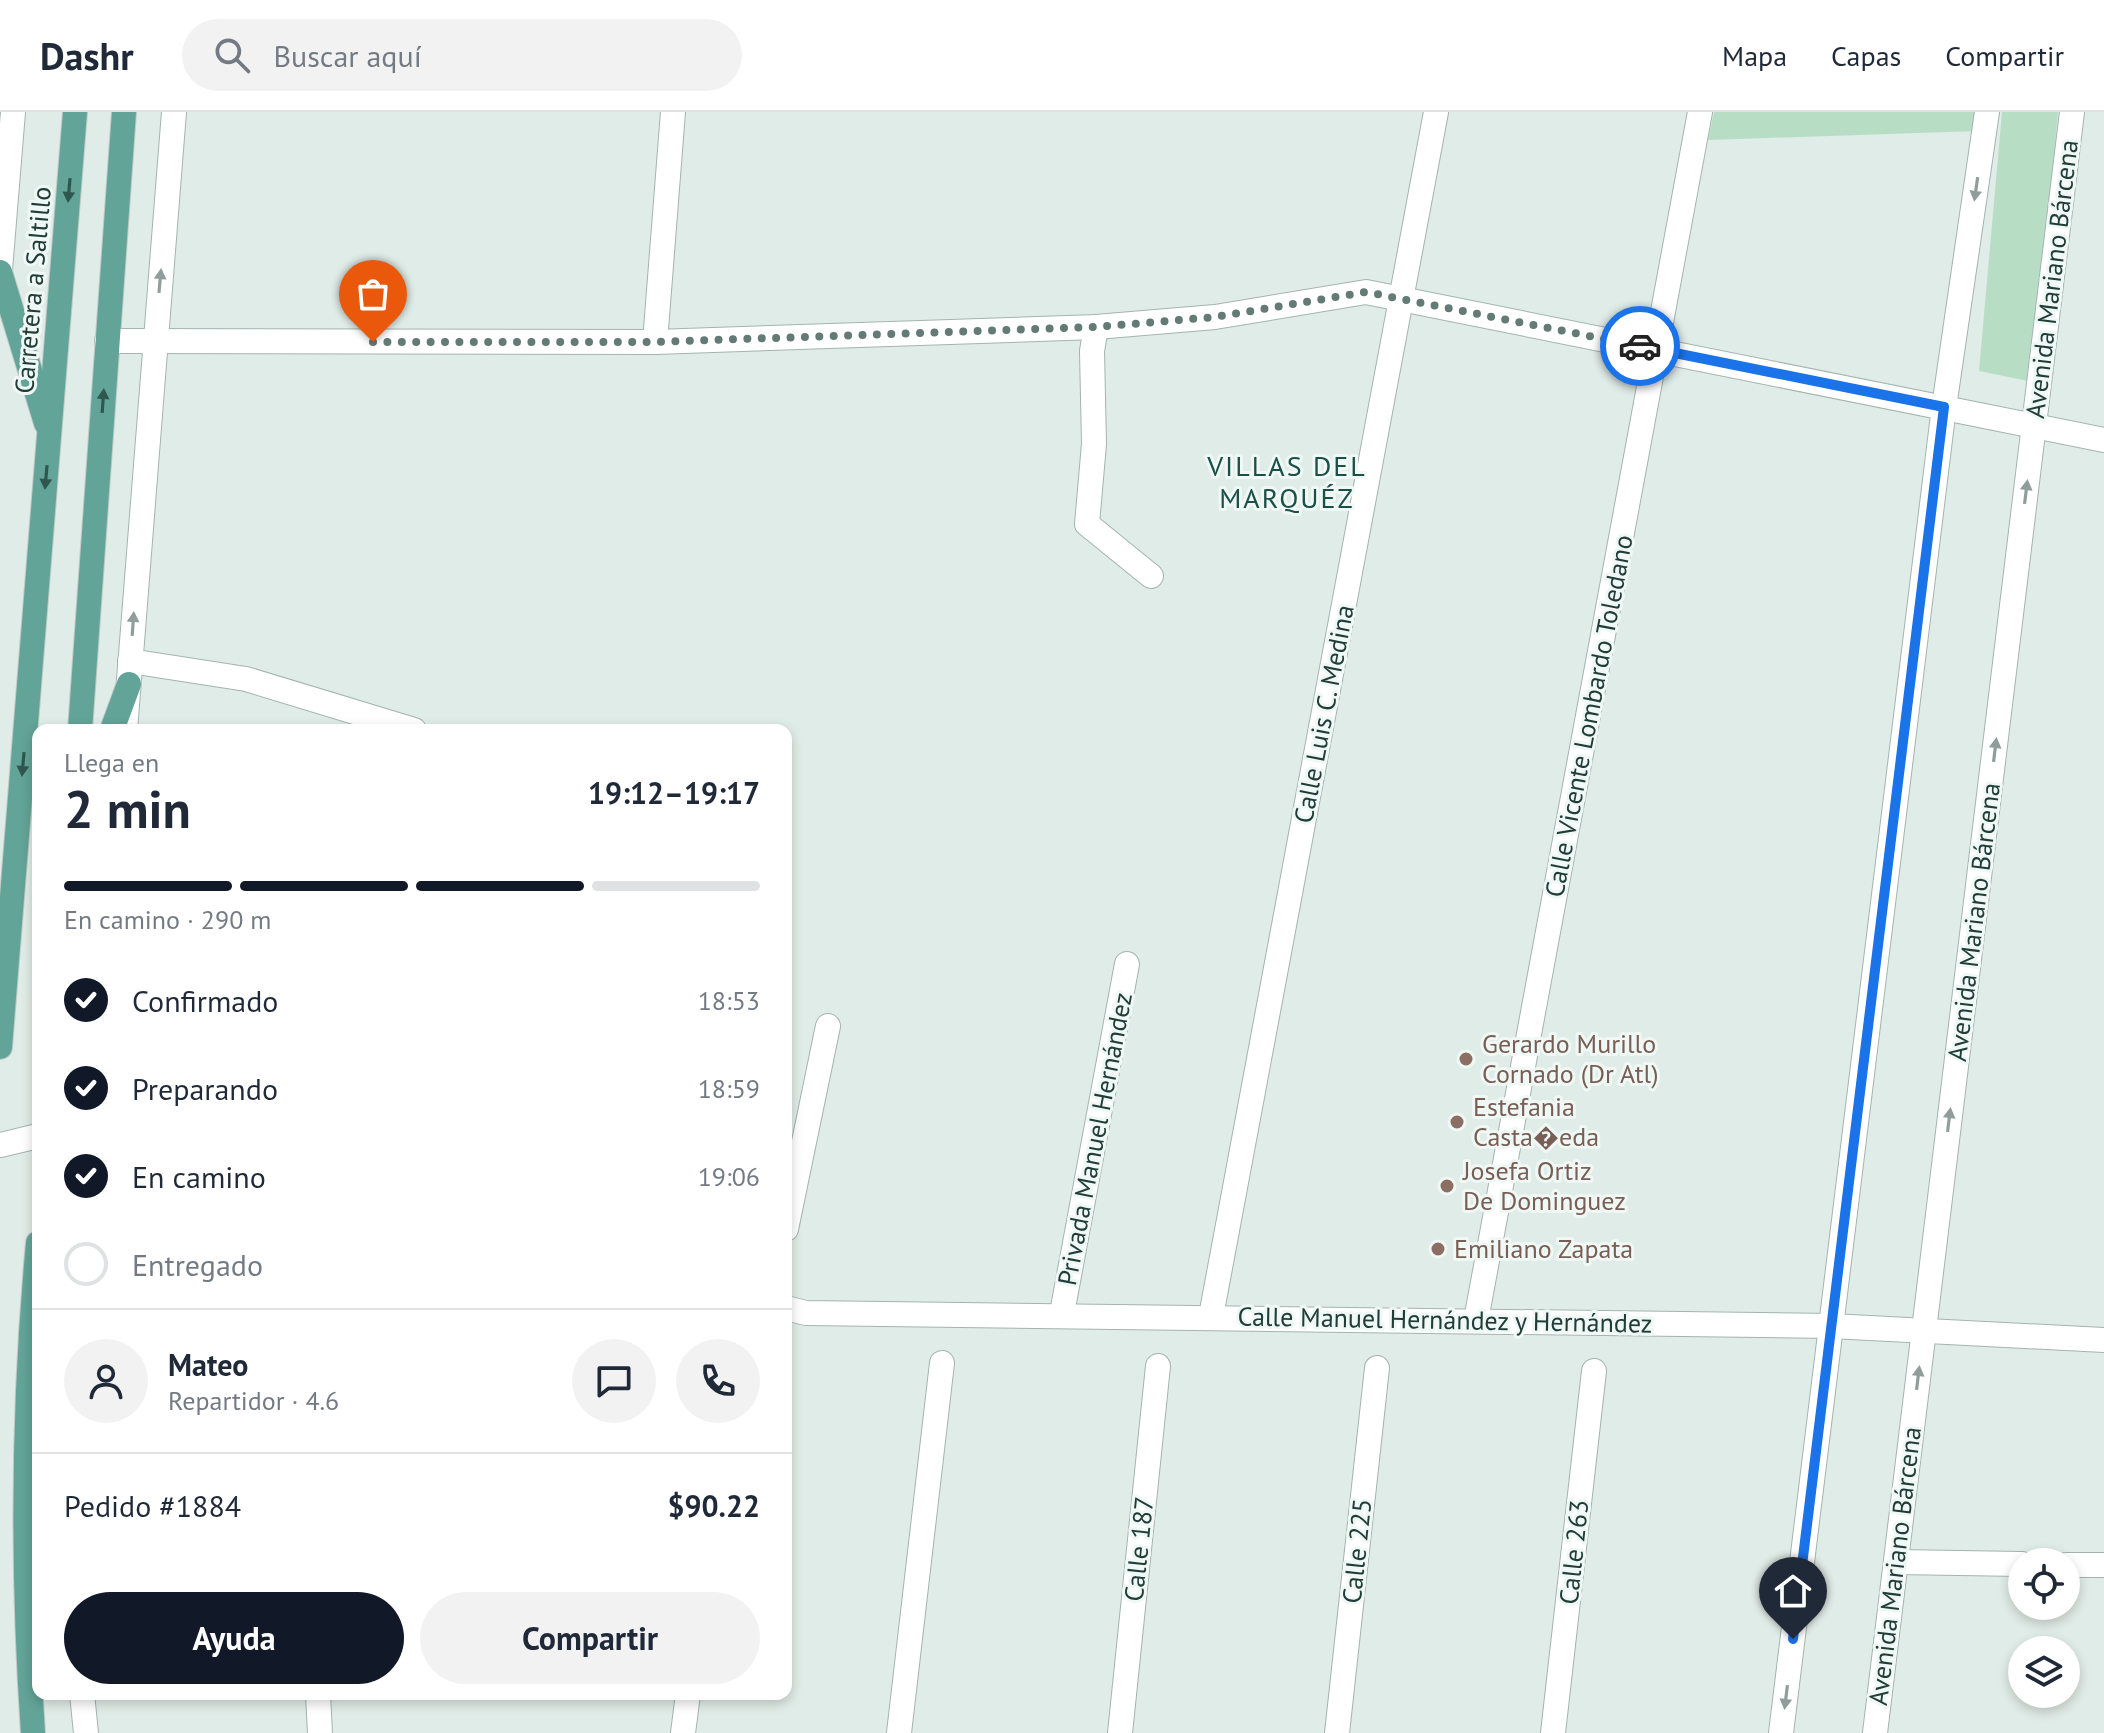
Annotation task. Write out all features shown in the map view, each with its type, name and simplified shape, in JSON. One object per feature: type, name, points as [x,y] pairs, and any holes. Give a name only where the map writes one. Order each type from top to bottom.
[{"type":"main road","name":"Carretera a Saltillo","points":[[0,1047],[75,112]]},
{"type":"main road","points":[[80,724],[124,112]]},
{"type":"main road","points":[[0,271],[49,435]]},
{"type":"main road","points":[[114,724],[129,673]]},
{"type":"main road","points":[[32,1310],[32,1464]]},
{"type":"main road","points":[[33,1700],[33,1733]]},
{"type":"street","name":"Carretera a Saltillo","points":[[0,271],[13,112]]},
{"type":"street","points":[[125,724],[174,112]]},
{"type":"street","points":[[655,342],[673,112]]},
{"type":"street","name":"Calle Luis C. Medina","points":[[1211,1316],[1436,112]]},
{"type":"street","name":"Calle Vicente Lombardo Toledano","points":[[1476,1320],[1700,112]]},
{"type":"street","points":[[1781,1733],[1944,407],[1987,112]]},
{"type":"street","name":"Avenida Mariano Bárcena","points":[[1875,1733],[2072,112]]},
{"type":"street","points":[[107,341],[655,342],[1096,327],[1215,317],[1366,292],[2104,440]]},
{"type":"street","points":[[1096,327],[1092,351],[1094,444],[1087,524],[1151,576]]},
{"type":"street","points":[[129,673],[246,679],[394,724]]},
{"type":"street","name":"Privada Manuel Hernández","points":[[1062,1313],[1127,964]]},
{"type":"street","points":[[792,1200],[828,1026]]},
{"type":"street","points":[[0,1145],[32,1137]]},
{"type":"street","name":"Calle Manuel Hernández y Hernández","points":[[792,1310],[806,1313],[1062,1313],[1831,1326],[2104,1340]]},
{"type":"street","points":[[899,1733],[942,1363]]},
{"type":"street","name":"Calle 187","points":[[1120,1733],[1158,1366]]},
{"type":"street","name":"Calle 225","points":[[1337,1733],[1377,1368]]},
{"type":"street","name":"Calle 263","points":[[1553,1733],[1594,1371]]},
{"type":"street","points":[[1896,1562],[2008,1564]]},
{"type":"street","points":[[2080,1565],[2104,1565]]},
{"type":"street","points":[[83,1700],[86,1733]]},
{"type":"street","points":[[318,1700],[320,1733]]},
{"type":"street","points":[[683,1733],[687,1700]]},
{"type":"green space","points":[[1714,112],[1981,112],[1978,131],[1708,140]]},
{"type":"green space","points":[[2002,112],[2058,112],[2033,382],[1979,371]]},
{"type":"way so far","points":[[373,342],[655,342],[1096,327],[1215,317],[1366,292],[1640,346]]},
{"type":"place","name":"Gerardo Murillo Cornado (Dr Atl)","points":[[1466,1059]]},
{"type":"place","name":"Estefania Casta�eda","points":[[1457,1122]]},
{"type":"place","name":"Josefa Ortiz De Dominguez","points":[[1447,1186]]},
{"type":"place","name":"Emiliano Zapata","points":[[1438,1249]]},
{"type":"district","name":"VILLAS DEL MARQUÉZ","points":[[1287,482]]},
{"type":"route","points":[[1640,346],[1944,407],[1793,1639]]}]
